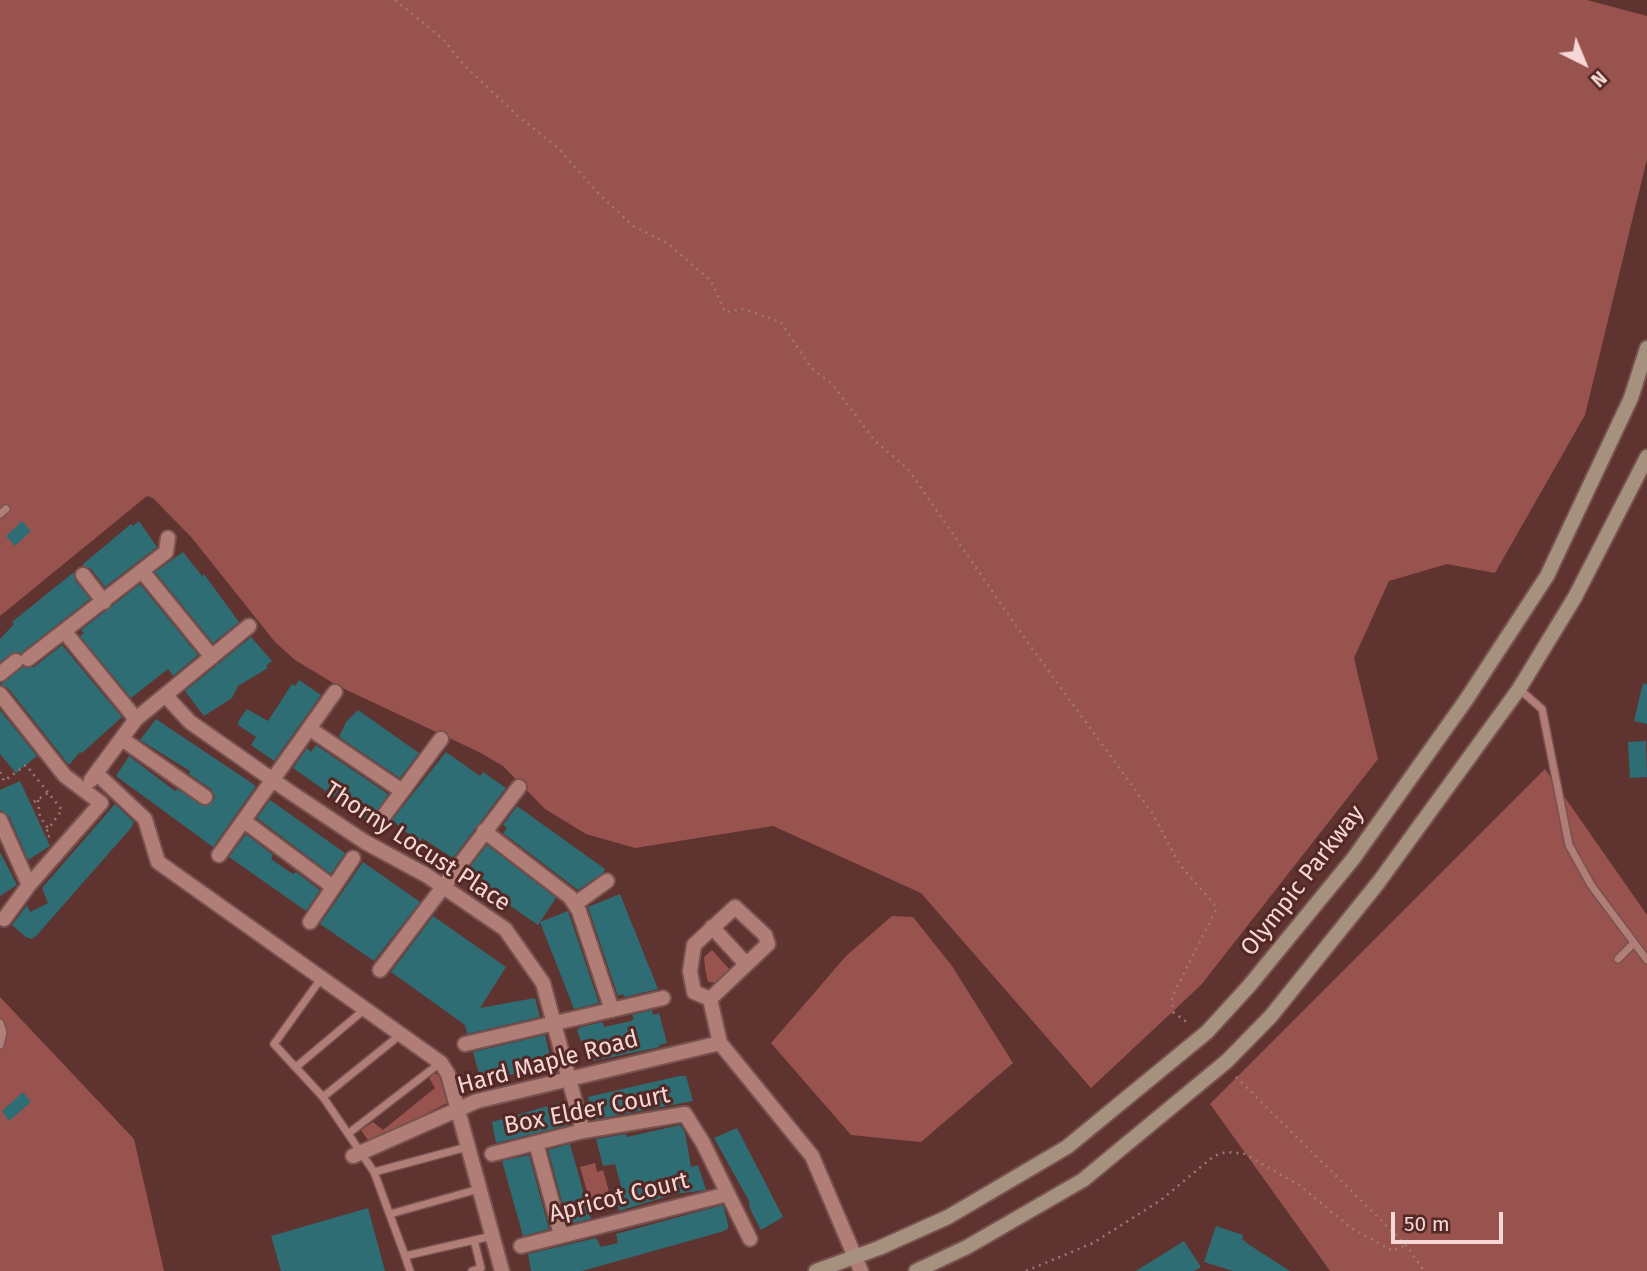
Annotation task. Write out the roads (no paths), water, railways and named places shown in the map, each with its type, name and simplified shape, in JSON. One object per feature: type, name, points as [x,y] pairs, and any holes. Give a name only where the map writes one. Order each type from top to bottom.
[{"type":"main road","name":"Olympic Parkway","points":[[816,1271],[859,1264],[948,1217],[1067,1147],[1207,1032],[1249,986],[1353,859],[1466,700],[1547,576],[1631,398],[1647,348]]},
{"type":"main road","points":[[916,1271],[967,1247],[1083,1180],[1227,1061],[1271,1016],[1378,883],[1519,689],[1575,597],[1647,457]]},
{"type":"street","points":[[0,674],[104,602],[166,552],[168,538]]},
{"type":"street","points":[[142,571],[212,657]]},
{"type":"street","points":[[83,575],[104,602]]},
{"type":"street","points":[[84,789],[136,719],[249,625]]},
{"type":"street","points":[[64,631],[136,719]]},
{"type":"street","points":[[219,855],[335,692]]},
{"type":"street","points":[[0,694],[65,776],[101,803],[29,884],[4,919]]},
{"type":"street","name":"Thorny Locust Place","points":[[165,695],[190,722],[277,775],[365,842],[443,886],[505,929],[543,983],[556,1023],[583,1131]]},
{"type":"street","points":[[310,729],[402,791]]},
{"type":"street","points":[[122,738],[205,797]]},
{"type":"street","points":[[383,817],[440,739]]},
{"type":"street","points":[[96,773],[145,819],[158,862],[320,980],[441,1063],[448,1074],[502,1271]]},
{"type":"street","points":[[380,970],[519,787]]},
{"type":"street","points":[[0,820],[29,884]]},
{"type":"street","points":[[244,821],[333,887]]},
{"type":"street","points":[[484,831],[570,897],[575,904],[612,1010]]},
{"type":"street","points":[[310,922],[353,858]]},
{"type":"street","points":[[575,904],[607,881]]},
{"type":"street","points":[[736,907],[765,935],[768,944],[710,999],[694,992],[690,971],[694,945],[736,907]]},
{"type":"street","points":[[712,928],[746,964]]},
{"type":"street","points":[[464,1044],[663,998]]},
{"type":"street","points":[[710,999],[720,1043],[812,1156],[859,1264]]},
{"type":"street","name":"Hard Maple Road","points":[[358,1154],[477,1101],[720,1043]]},
{"type":"street","name":"Box Elder Court","points":[[492,1154],[583,1131],[685,1114],[728,1194]]},
{"type":"street","points":[[536,1143],[561,1235]]},
{"type":"street","points":[[728,1194],[750,1239]]},
{"type":"street","name":"Apricot Court","points":[[521,1247],[728,1194]]},
{"type":"lane","points":[[1519,689],[1542,709],[1569,845],[1591,885],[1647,960]]},
{"type":"lane","points":[[1618,959],[1633,944]]},
{"type":"lane","points":[[320,980],[274,1044],[323,1097],[349,1133],[358,1154],[374,1172],[410,1271]]},
{"type":"lane","points":[[296,1067],[365,1009]]},
{"type":"lane","points":[[0,1023],[3,1032],[0,1045]]},
{"type":"lane","points":[[323,1097],[400,1035]]},
{"type":"lane","points":[[349,1133],[441,1063]]},
{"type":"lane","points":[[374,1172],[467,1147]]},
{"type":"lane","points":[[390,1214],[479,1189]]},
{"type":"lane","points":[[405,1256],[492,1236]]},
{"type":"lane","points":[[472,1271],[481,1268],[474,1240]]}]
